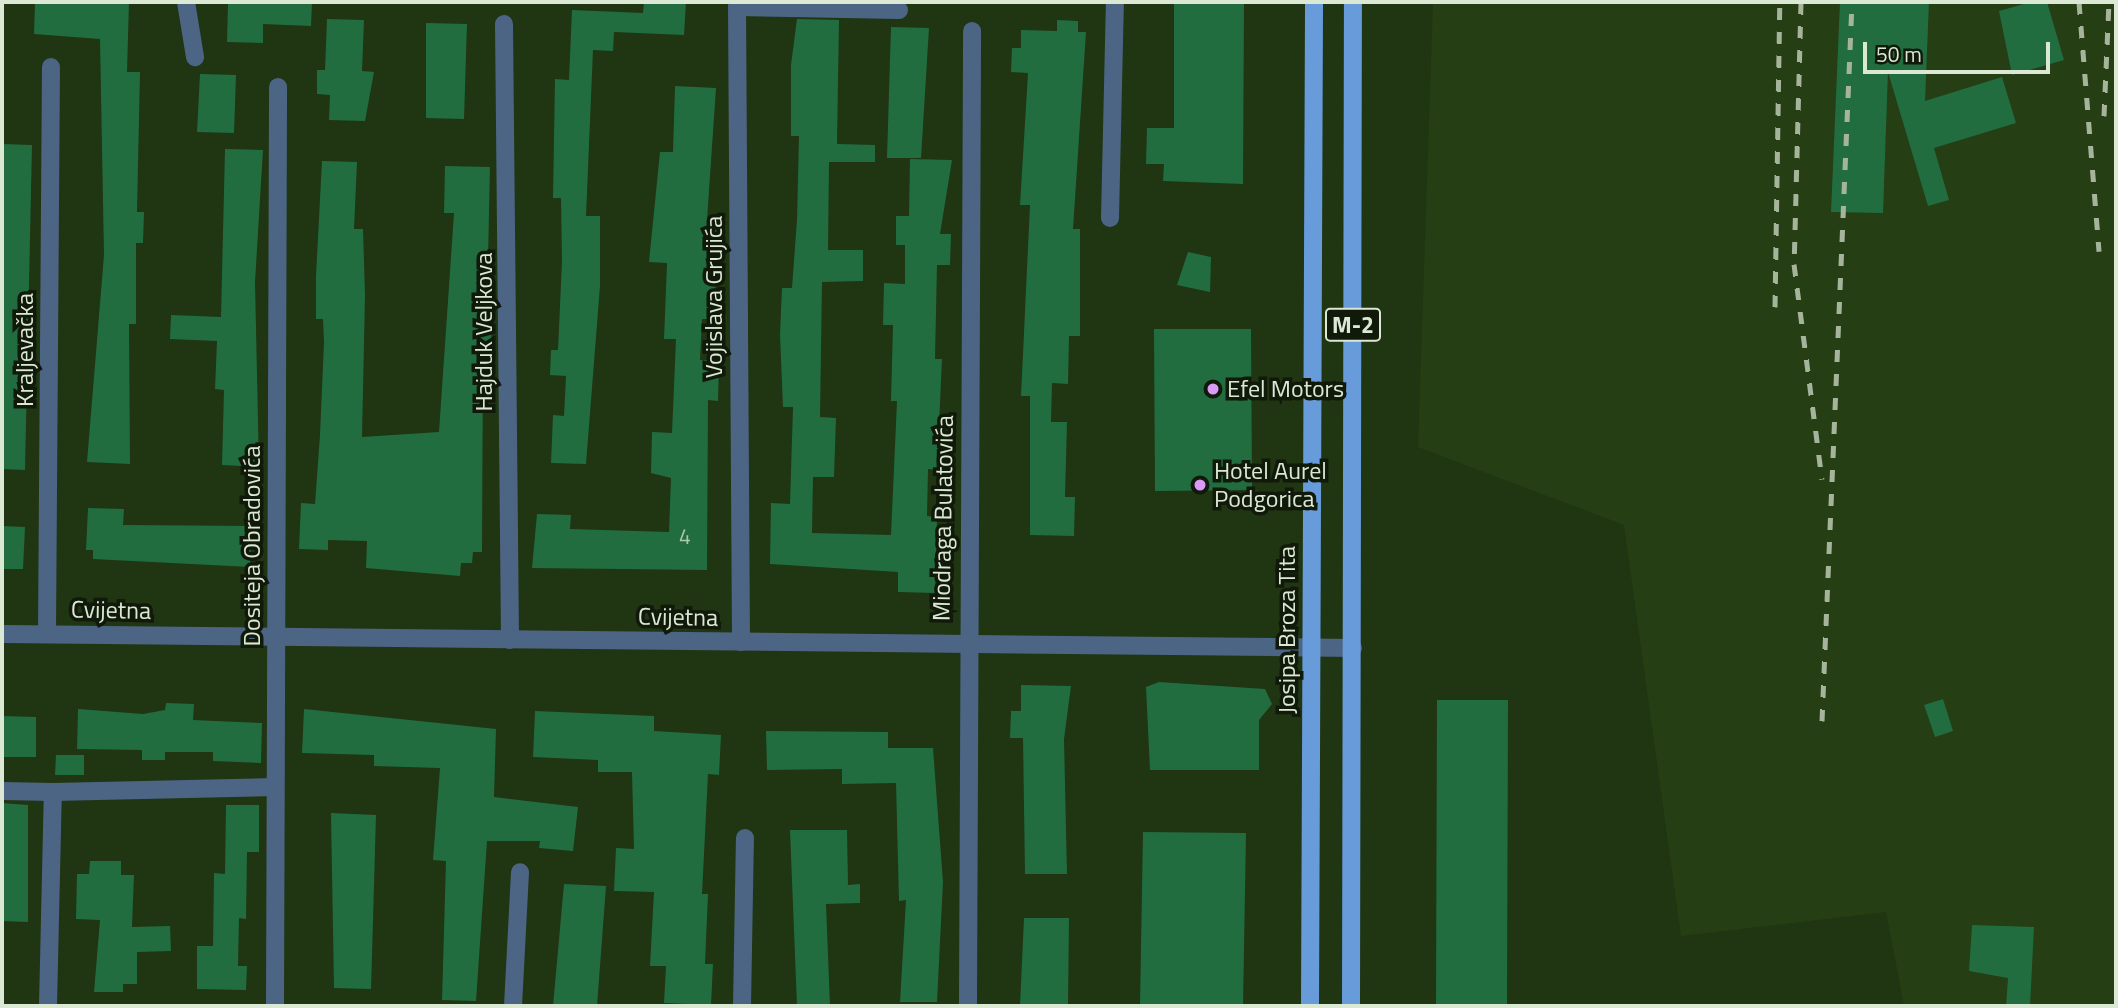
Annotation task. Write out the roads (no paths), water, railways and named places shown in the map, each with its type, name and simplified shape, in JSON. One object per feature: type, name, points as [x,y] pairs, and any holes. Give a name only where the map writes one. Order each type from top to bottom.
[{"type":"main road","name":"Josipa Broza Tita","points":[[1310,1006],[1314,2]]},
{"type":"main road","name":"M-2","points":[[1351,1006],[1353,2]]},
{"type":"street","points":[[186,2],[195,57]]},
{"type":"street","points":[[1110,218],[1115,2]]},
{"type":"street","name":"Vojislava Grujića","points":[[741,642],[737,7],[899,10]]},
{"type":"street","name":"Hajduk Veljkova","points":[[504,24],[510,640]]},
{"type":"street","name":"Miodraga Bulatovića","points":[[968,1006],[966,645],[972,31]]},
{"type":"street","name":"Kraljevačka","points":[[47,634],[51,67]]},
{"type":"street","name":"Dositeja Obradovića","points":[[275,1006],[278,87]]},
{"type":"street","name":"Cvijetna","points":[[2,634],[1353,648]]},
{"type":"street","points":[[2,791],[275,787]]},
{"type":"street","points":[[48,1006],[53,792]]},
{"type":"street","points":[[742,1006],[745,838]]},
{"type":"street","points":[[513,1006],[520,872]]},
{"type":"railway","points":[[1775,307],[1780,2]]},
{"type":"railway","points":[[1801,2],[1794,264],[1822,479]]},
{"type":"railway","points":[[1822,721],[1852,2]]},
{"type":"railway","points":[[2079,2],[2099,251]]},
{"type":"railway","points":[[2104,116],[2109,2]]},
{"type":"place","name":"Efel Motors","points":[[1213,389]]},
{"type":"place","name":"Hotel Aurel Podgorica","points":[[1200,485]]}]
